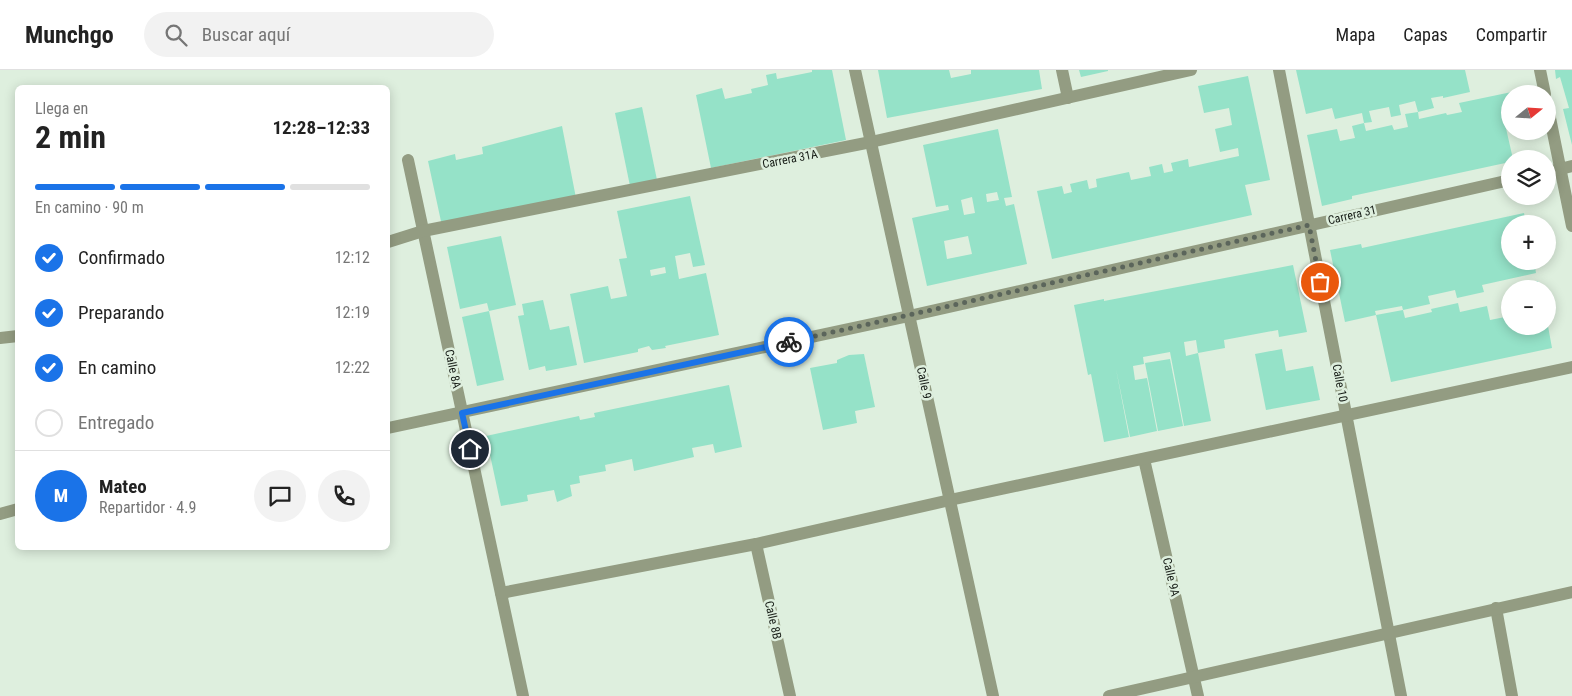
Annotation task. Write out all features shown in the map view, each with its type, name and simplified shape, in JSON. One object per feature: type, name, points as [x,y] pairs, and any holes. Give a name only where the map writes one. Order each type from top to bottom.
[{"type":"street","name":"Calle 9","points":[[855,70],[993,696]]},
{"type":"street","points":[[1062,70],[1068,98]]},
{"type":"street","name":"Carrera 31A","points":[[390,241],[423,231],[871,142],[1191,70]]},
{"type":"street","name":"Calle 10","points":[[1279,70],[1401,696]]},
{"type":"street","points":[[1540,70],[1543,85]]},
{"type":"street","points":[[1554,140],[1572,226]]},
{"type":"street","name":"Calle 8A","points":[[408,160],[523,696]]},
{"type":"street","name":"Carrera 31","points":[[390,428],[909,316],[1501,182]]},
{"type":"street","points":[[0,338],[15,336]]},
{"type":"street","points":[[501,593],[756,544],[950,500],[1572,367]]},
{"type":"street","name":"Calle 9A","points":[[1144,459],[1198,696]]},
{"type":"street","points":[[0,514],[15,510]]},
{"type":"street","name":"Calle 8B","points":[[756,544],[790,696]]},
{"type":"street","points":[[1109,696],[1572,592]]},
{"type":"street","points":[[1496,608],[1512,696]]},
{"type":"building","points":[[812,70],[832,70],[846,140],[711,168],[696,95],[722,88],[725,99],[752,93],[751,89],[768,85],[766,75],[776,73],[777,79],[812,72]]},
{"type":"building","points":[[878,70],[949,70],[951,78],[971,74],[971,70],[1039,70],[1042,89],[887,118]]},
{"type":"building","points":[[1079,70],[1108,70],[1108,71],[1081,77]]},
{"type":"building","points":[[1296,70],[1465,70],[1470,92],[1443,98],[1443,96],[1431,98],[1434,108],[1418,112],[1415,101],[1399,105],[1401,115],[1391,117],[1389,107],[1369,111],[1372,122],[1364,123],[1362,113],[1335,119],[1332,108],[1306,114]]},
{"type":"building","points":[[1555,70],[1572,70],[1572,145],[1563,109],[1569,108],[1560,77],[1556,79]]},
{"type":"building","points":[[1248,76],[1270,180],[1245,185],[1252,215],[1052,259],[1037,191],[1062,186],[1064,194],[1072,192],[1070,184],[1087,180],[1089,189],[1097,187],[1096,179],[1129,172],[1131,180],[1151,176],[1149,167],[1162,164],[1164,173],[1173,171],[1171,163],[1188,159],[1189,167],[1239,156],[1238,148],[1220,152],[1215,129],[1232,125],[1229,108],[1204,113],[1198,86]]},
{"type":"building","points":[[1501,94],[1501,140],[1509,140],[1511,150],[1501,150],[1501,164],[1352,196],[1352,199],[1322,206],[1307,135],[1337,129],[1340,141],[1355,138],[1352,126],[1364,123],[1366,131],[1392,125],[1394,130],[1408,127],[1405,114],[1418,112],[1419,119],[1446,113],[1447,115],[1462,112],[1459,103]]},
{"type":"building","points":[[642,107],[657,180],[630,186],[615,113]]},
{"type":"building","points":[[562,126],[576,198],[442,226],[428,161],[455,154],[456,160],[483,154],[482,147]]},
{"type":"building","points":[[998,129],[1012,197],[1004,198],[1006,206],[1014,204],[1027,264],[927,286],[912,218],[949,210],[948,205],[936,207],[923,145]],"holes":[[[997,192],[999,200],[987,202],[986,194]],[[972,197],[975,213],[964,215],[961,200]],[[968,236],[972,254],[947,259],[944,241]]]},
{"type":"building","points":[[690,196],[705,265],[693,267],[690,253],[675,256],[679,279],[706,273],[719,335],[665,346],[666,348],[652,350],[649,346],[638,349],[638,352],[584,363],[570,294],[608,286],[611,299],[627,296],[619,259],[627,258],[617,211]],"holes":[[[665,267],[666,273],[651,276],[650,270]]]},
{"type":"building","points":[[1501,218],[1501,270],[1536,270],[1536,273],[1482,285],[1484,292],[1457,298],[1455,290],[1428,296],[1430,304],[1403,310],[1402,306],[1375,311],[1376,315],[1345,322],[1330,250],[1361,244],[1362,248]]},
{"type":"building","points":[[501,236],[516,305],[489,311],[487,303],[460,309],[447,247]]},
{"type":"building","points":[[1293,265],[1307,332],[1279,337],[1278,330],[1224,340],[1225,348],[1198,353],[1211,421],[1184,426],[1170,352],[1143,357],[1144,364],[1133,366],[1135,380],[1147,378],[1157,431],[1130,437],[1116,369],[1129,437],[1104,442],[1091,374],[1088,375],[1074,305],[1104,299],[1104,301]],"holes":[[[1196,340],[1198,353],[1186,356],[1184,342]]]},
{"type":"building","points":[[543,300],[550,330],[569,326],[577,365],[546,371],[545,366],[529,370],[518,316],[524,315],[522,304]]},
{"type":"building","points":[[1458,303],[1460,312],[1487,306],[1490,320],[1501,318],[1501,335],[1550,335],[1552,348],[1391,382],[1376,315],[1403,310],[1405,318],[1432,312],[1431,309]]},
{"type":"building","points":[[489,311],[504,380],[477,386],[462,317]]},
{"type":"building","points":[[1282,349],[1286,371],[1313,366],[1320,400],[1266,410],[1255,354]]},
{"type":"building","points":[[864,354],[875,407],[855,411],[857,423],[823,430],[810,368],[837,363],[837,360],[849,355]]},
{"type":"building","points":[[1170,359],[1183,426],[1158,431],[1145,363]]},
{"type":"building","points":[[729,385],[742,447],[715,453],[713,444],[692,448],[694,457],[634,471],[632,459],[605,465],[606,471],[579,476],[580,483],[570,485],[572,496],[557,502],[554,490],[527,495],[528,501],[501,506],[486,436],[579,416],[580,420],[595,417],[594,413]]},
{"type":"way so far","points":[[789,342],[1309,225],[1320,282]]},
{"type":"route","points":[[470,449],[462,413],[789,342]]}]
